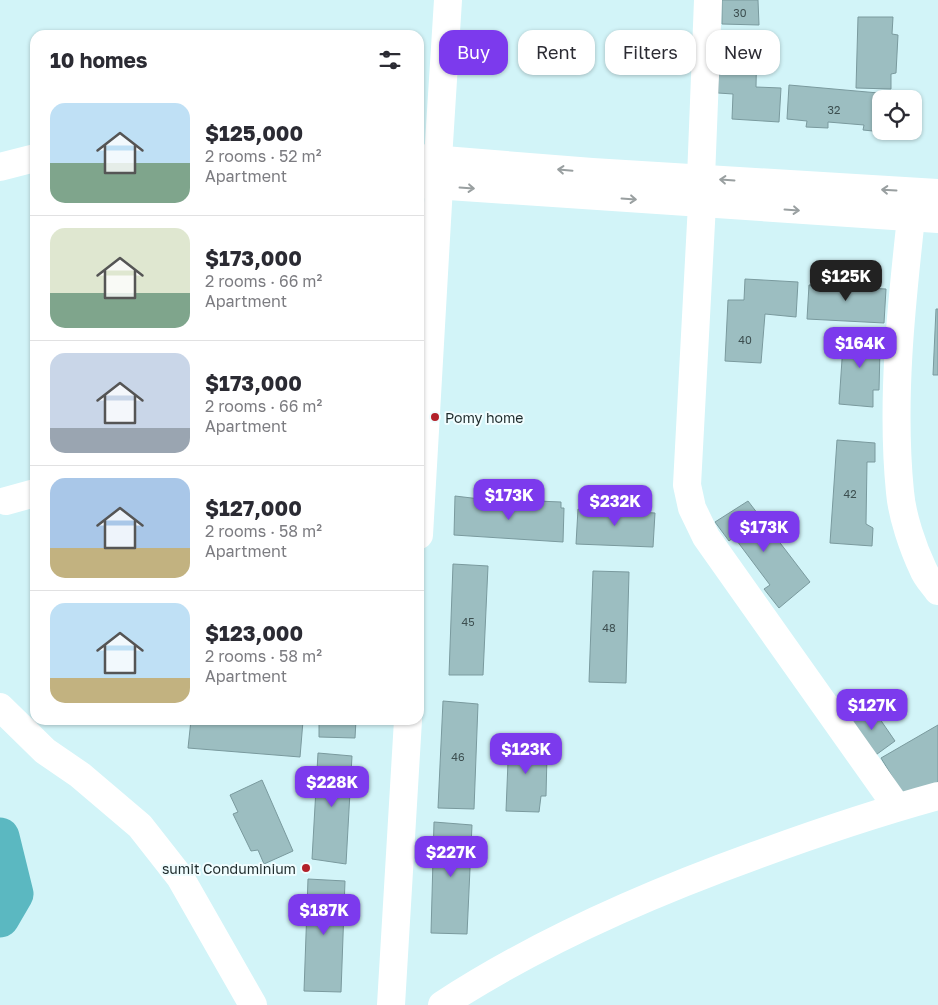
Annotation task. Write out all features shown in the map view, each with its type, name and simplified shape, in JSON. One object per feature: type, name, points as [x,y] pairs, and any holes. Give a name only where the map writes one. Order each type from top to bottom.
[{"type":"street","points":[[448,0],[429,159],[911,218],[938,219]]},
{"type":"street","points":[[708,0],[687,485],[692,508],[706,537],[897,807]]},
{"type":"street","points":[[0,167],[30,159]]},
{"type":"street","points":[[424,351],[429,185],[701,191],[938,193]]},
{"type":"street","points":[[911,218],[903,289],[896,405],[900,494],[910,535],[923,571],[938,591]]},
{"type":"street","points":[[6,501],[30,494]]},
{"type":"street","points":[[0,706],[45,751],[80,775],[140,826],[180,877],[253,1005]]},
{"type":"street","points":[[391,1005],[408,725]]},
{"type":"street","points":[[442,1005],[505,966],[610,914],[691,879],[805,837],[897,807],[938,796]]},
{"type":"building","points":[[722,0],[758,0],[759,25],[722,24]]},
{"type":"building","points":[[858,17],[893,17],[892,34],[898,35],[896,73],[891,74],[891,89],[856,88]]},
{"type":"building","points":[[719,75],[756,75],[756,87],[781,88],[779,122],[732,119],[733,94],[718,93]]},
{"type":"building","points":[[789,85],[872,92],[872,131],[863,130],[864,125],[828,122],[828,128],[806,127],[807,121],[787,119]]},
{"type":"building","points":[[745,279],[798,282],[796,317],[765,314],[761,363],[725,361],[728,300],[744,300]]},
{"type":"building","points":[[824,280],[866,283],[866,288],[886,289],[884,323],[807,319],[809,285],[824,284]]},
{"type":"building","points":[[936,309],[938,309],[938,375],[933,375]]},
{"type":"building","points":[[844,330],[878,333],[877,349],[880,349],[879,390],[873,390],[873,407],[839,404]]},
{"type":"building","points":[[837,440],[875,443],[875,462],[867,462],[866,524],[873,528],[872,546],[830,543]]},
{"type":"building","points":[[455,496],[480,499],[479,504],[536,507],[537,501],[561,502],[561,508],[564,508],[563,542],[454,535]]},
{"type":"building","points":[[748,501],[810,582],[779,608],[764,589],[770,585],[734,537],[729,541],[715,522]]},
{"type":"building","points":[[594,506],[635,507],[635,512],[655,513],[653,547],[576,544],[578,509],[594,510]]},
{"type":"building","points":[[453,564],[488,566],[483,675],[449,675]]},
{"type":"building","points":[[593,571],[629,572],[626,683],[589,682]]},
{"type":"building","points":[[443,701],[478,704],[474,809],[438,808]]},
{"type":"building","points":[[871,706],[895,741],[873,757],[849,722]]},
{"type":"building","points":[[190,725],[303,725],[300,757],[188,748]]},
{"type":"building","points":[[319,725],[356,725],[355,738],[319,737]]},
{"type":"building","points":[[938,725],[938,782],[907,801],[881,758]]},
{"type":"building","points":[[509,737],[544,739],[543,755],[547,755],[546,796],[541,796],[539,812],[506,811]]},
{"type":"building","points":[[318,753],[352,756],[346,864],[312,859]]},
{"type":"building","points":[[262,780],[293,851],[264,864],[258,850],[251,851],[233,814],[238,812],[230,795]]},
{"type":"building","points":[[434,822],[472,825],[467,934],[431,933]]},
{"type":"building","points":[[308,879],[345,881],[341,992],[304,991]]},
{"type":"waterway","points":[[0,837],[14,894],[0,918]]},
{"type":"place","name":"Pomy home","points":[[435,417]]},
{"type":"place","name":"sumit Conduminium","points":[[306,868]]}]
